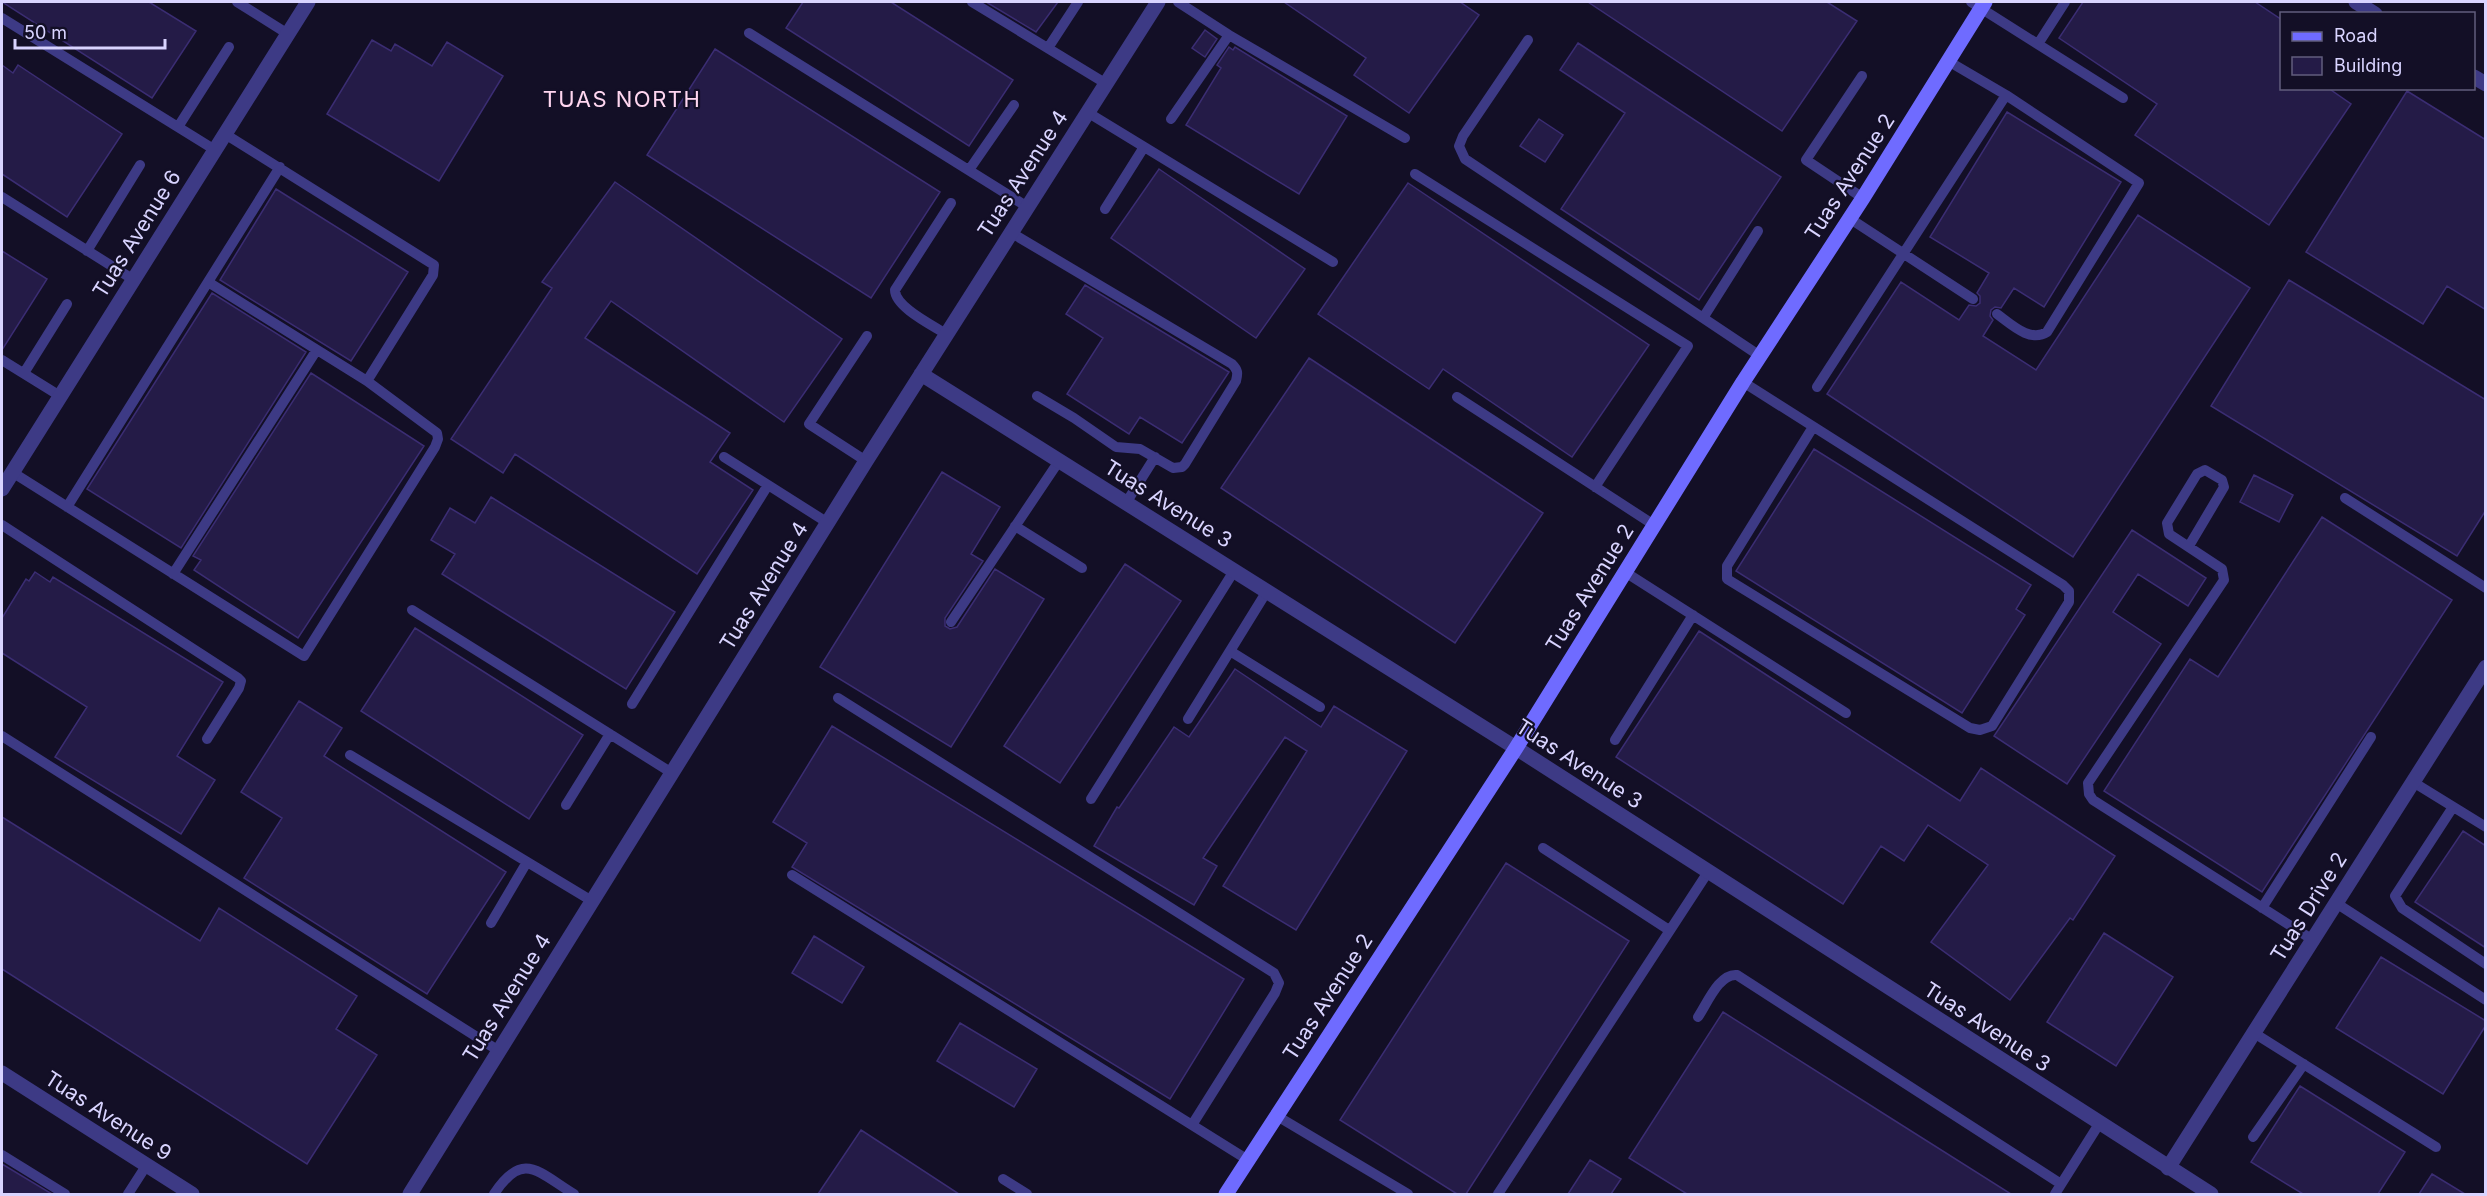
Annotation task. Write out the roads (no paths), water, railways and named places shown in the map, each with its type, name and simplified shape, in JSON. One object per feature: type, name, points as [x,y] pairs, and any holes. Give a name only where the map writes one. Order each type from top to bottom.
[{"type":"street","name":"Tuas Avenue 6","points":[[2,489],[308,2]]},
{"type":"street","name":"Tuas Avenue 4","points":[[410,1194],[1026,206],[1158,2]]},
{"type":"street","points":[[2356,2],[2372,12]]},
{"type":"street","name":"Tuas Avenue 2","points":[[1226,1194],[1516,748],[1743,382],[1863,198],[1948,61],[1979,4]]},
{"type":"street","name":"Tuas Avenue 3","points":[[921,374],[1516,748],[2211,1194]]},
{"type":"street","name":"Tuas Drive 2","points":[[2168,1168],[2486,668]]},
{"type":"street","name":"Tuas Avenue 9","points":[[2,1073],[192,1194]]},
{"type":"lane","points":[[237,2],[254,6],[288,34]]},
{"type":"lane","points":[[972,2],[1105,83]]},
{"type":"lane","points":[[1048,48],[1078,2]]},
{"type":"lane","points":[[1178,2],[1229,35],[1405,138]]},
{"type":"lane","points":[[2038,44],[2065,2]]},
{"type":"lane","points":[[1979,4],[2123,98]]},
{"type":"lane","points":[[2,18],[215,150]]},
{"type":"lane","points":[[749,33],[1026,206]]},
{"type":"lane","points":[[1171,119],[1229,35]]},
{"type":"lane","points":[[1528,40],[1463,136],[1459,146],[1465,159],[1760,356]]},
{"type":"lane","points":[[178,127],[229,47]]},
{"type":"lane","points":[[1948,61],[2006,95],[2139,183],[2046,332],[2036,336],[2029,335],[1997,314]]},
{"type":"lane","points":[[1862,76],[1806,160],[1863,198]]},
{"type":"lane","points":[[1817,387],[2006,95]]},
{"type":"lane","points":[[969,170],[1014,105]]},
{"type":"lane","points":[[1087,112],[1333,262]]},
{"type":"lane","points":[[225,134],[431,262],[435,268],[433,276],[367,381]]},
{"type":"lane","points":[[1105,209],[1144,147]]},
{"type":"lane","points":[[87,251],[140,165]]},
{"type":"lane","points":[[67,507],[280,167]]},
{"type":"lane","points":[[1415,174],[1688,346],[1595,487]]},
{"type":"lane","points":[[2,197],[134,280]]},
{"type":"lane","points":[[946,334],[900,304],[895,290],[951,203]]},
{"type":"lane","points":[[1849,218],[1973,299]]},
{"type":"lane","points":[[1703,318],[1758,231]]},
{"type":"lane","points":[[1010,232],[1237,369],[1236,381],[1182,467],[1173,468],[1137,448],[1116,447],[1037,396]]},
{"type":"lane","points":[[12,472],[304,656],[438,439],[433,428],[367,381],[208,282]]},
{"type":"lane","points":[[24,373],[67,304]]},
{"type":"lane","points":[[866,461],[809,423],[867,336]]},
{"type":"lane","points":[[174,574],[316,351]]},
{"type":"lane","points":[[2,360],[60,396]]},
{"type":"lane","points":[[1743,382],[2063,585],[2069,591],[2069,602],[1992,726],[1980,730],[1970,728],[1727,579],[1727,566],[1813,427]]},
{"type":"lane","points":[[1457,397],[1654,525]]},
{"type":"lane","points":[[724,457],[828,523]]},
{"type":"lane","points":[[1126,503],[1155,457]]},
{"type":"lane","points":[[951,622],[1059,461]]},
{"type":"lane","points":[[2189,546],[2224,487],[2222,480],[2205,470],[2197,474],[2167,523],[2169,534],[2222,568],[2223,580],[2088,783],[2089,794],[2093,800],[2313,940]]},
{"type":"lane","points":[[632,704],[768,485]]},
{"type":"lane","points":[[2345,498],[2486,588]]},
{"type":"lane","points":[[2,525],[241,681],[239,688],[207,739]]},
{"type":"lane","points":[[1015,526],[1082,568]]},
{"type":"lane","points":[[1091,799],[1234,571]]},
{"type":"lane","points":[[1625,572],[1846,713]]},
{"type":"lane","points":[[1188,718],[1267,591]]},
{"type":"lane","points":[[412,610],[672,773]]},
{"type":"lane","points":[[1615,740],[1693,615]]},
{"type":"lane","points":[[1230,651],[1320,707]]},
{"type":"lane","points":[[838,698],[1274,973],[1278,983],[1275,993],[1192,1125]]},
{"type":"lane","points":[[567,805],[610,734]]},
{"type":"lane","points":[[2,736],[499,1051]]},
{"type":"lane","points":[[2262,908],[2371,737]]},
{"type":"lane","points":[[350,755],[592,901]]},
{"type":"lane","points":[[2413,782],[2486,827]]},
{"type":"lane","points":[[2453,807],[2395,896],[2402,908],[2486,964]]},
{"type":"lane","points":[[1543,848],[1669,930]]},
{"type":"lane","points":[[491,923],[527,862]]},
{"type":"lane","points":[[1498,1194],[1708,872]]},
{"type":"lane","points":[[792,875],[1248,1160]]},
{"type":"lane","points":[[2336,903],[2486,1000]]},
{"type":"lane","points":[[1698,1017],[1723,980],[1737,975],[2061,1184]]},
{"type":"lane","points":[[2254,1033],[2436,1147]]},
{"type":"lane","points":[[2253,1137],[2304,1064]]},
{"type":"lane","points":[[1277,1116],[1407,1194]]},
{"type":"lane","points":[[2055,1194],[2099,1124]]},
{"type":"lane","points":[[2,1155],[65,1194]]},
{"type":"lane","points":[[128,1194],[146,1166]]},
{"type":"lane","points":[[494,1194],[506,1176],[523,1169],[534,1169],[574,1194]]},
{"type":"lane","points":[[1003,1179],[1027,1194]]},
{"type":"district","name":"TUAS NORTH","points":[[622,99]]}]
